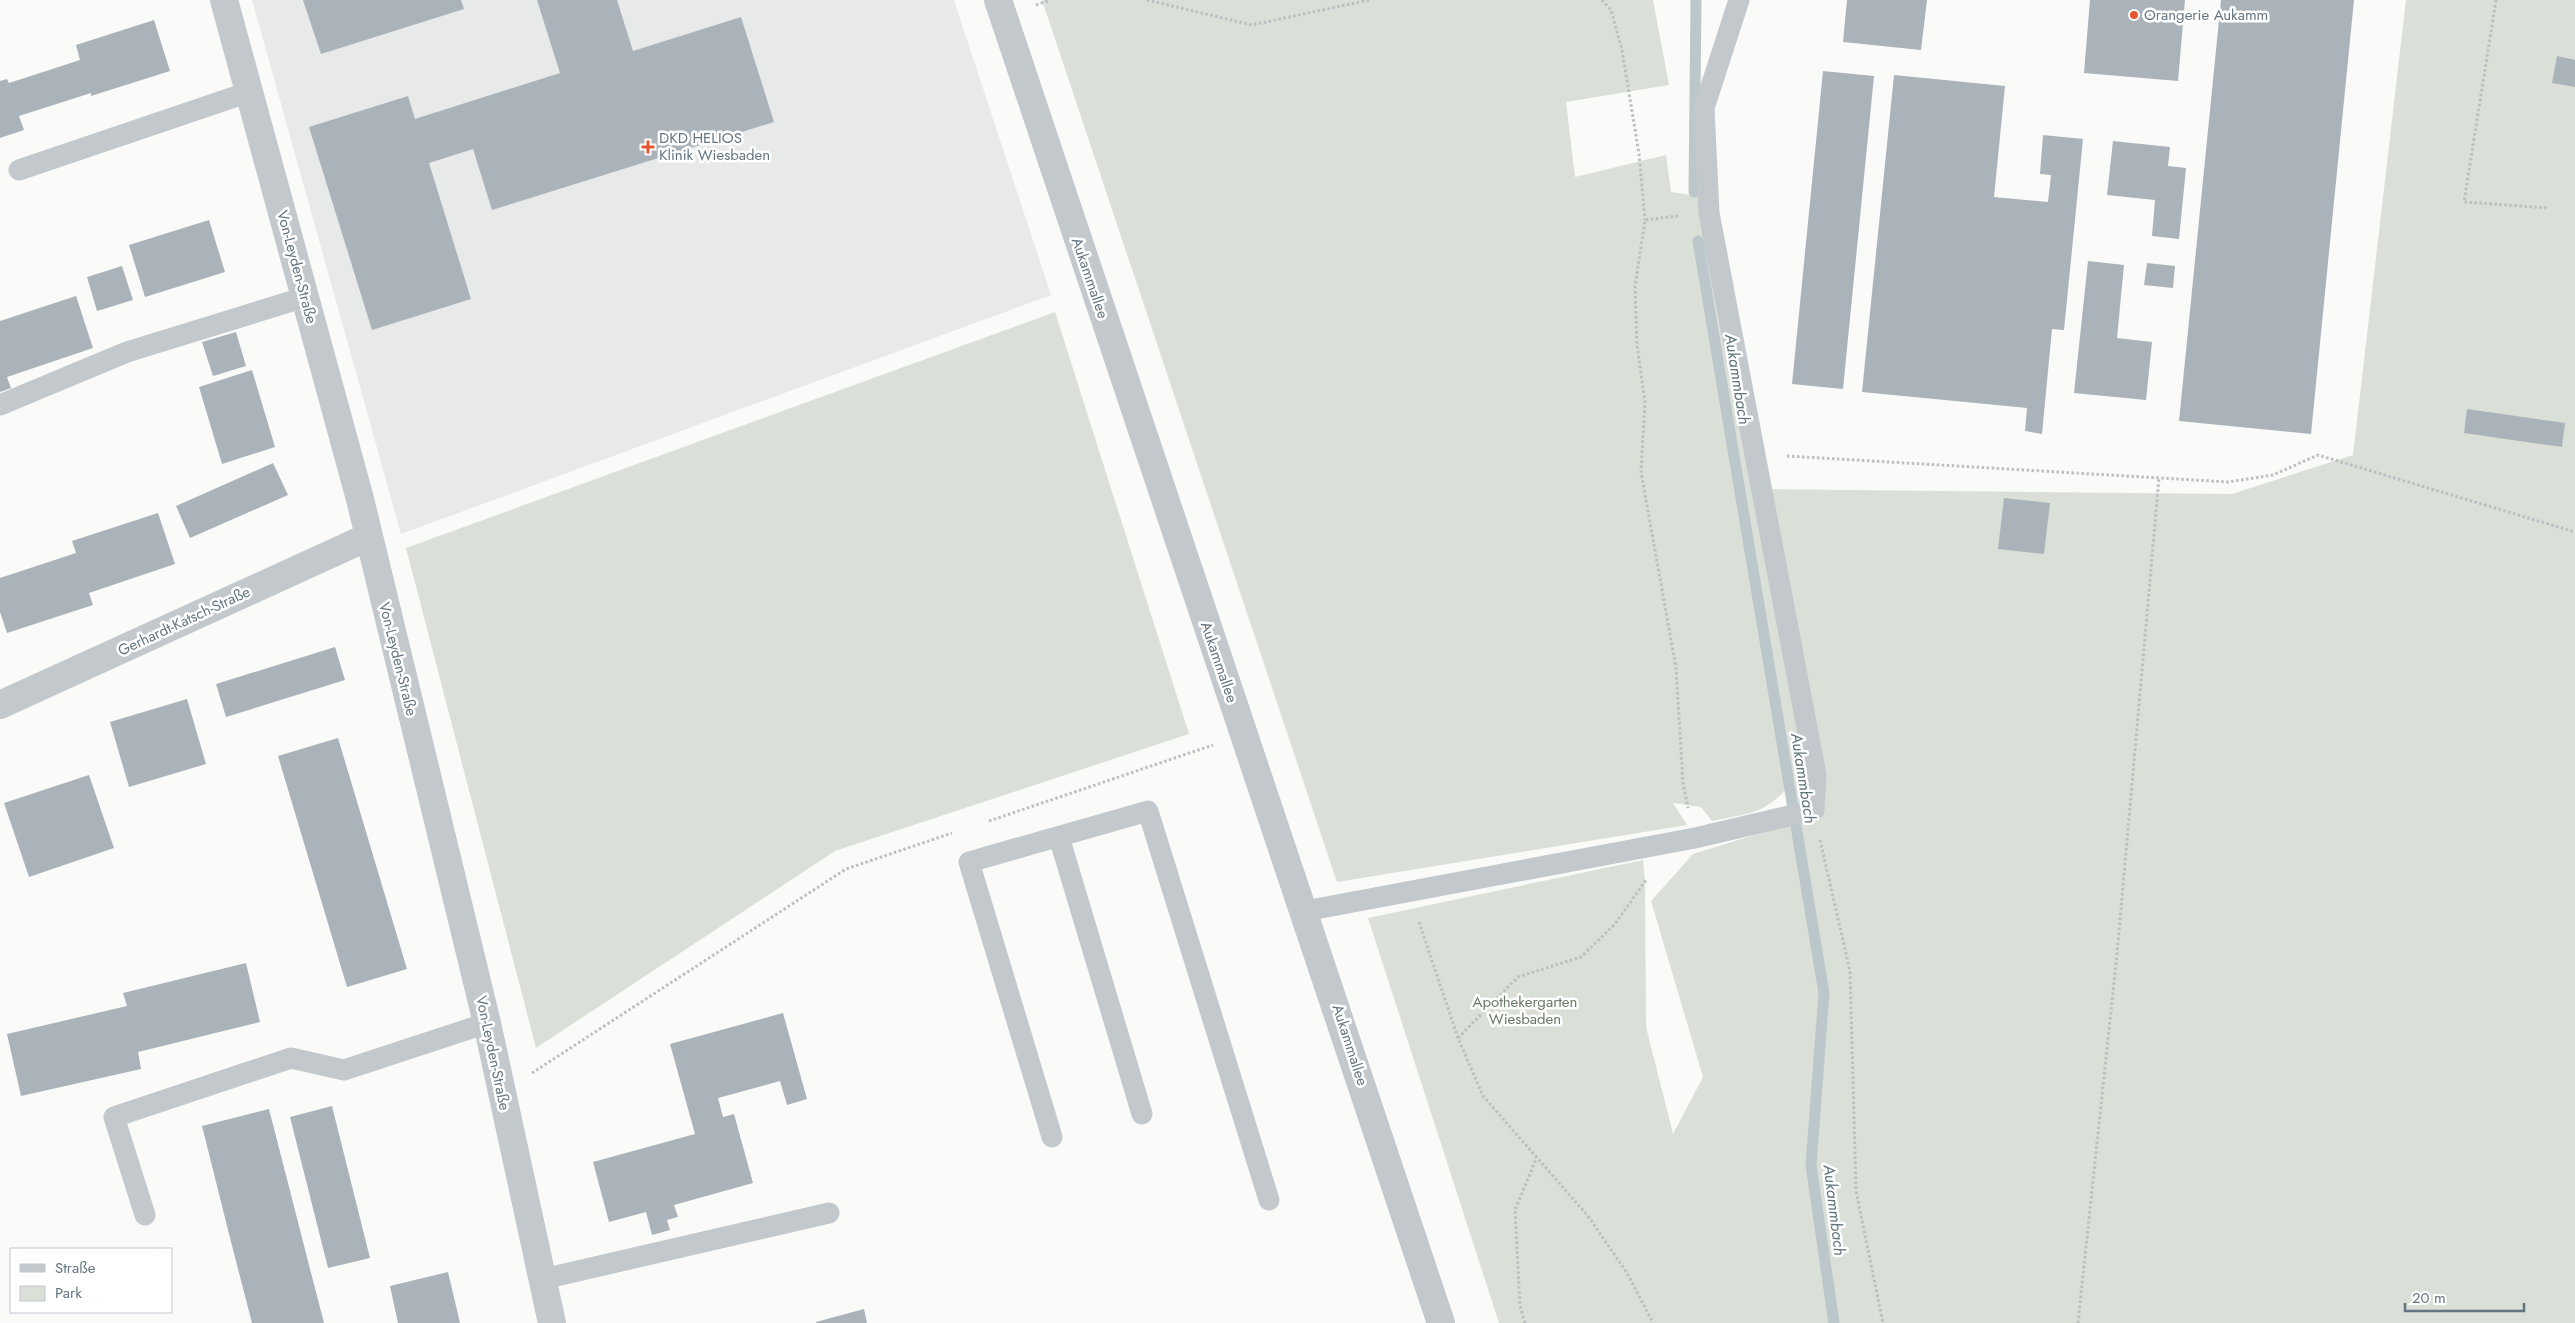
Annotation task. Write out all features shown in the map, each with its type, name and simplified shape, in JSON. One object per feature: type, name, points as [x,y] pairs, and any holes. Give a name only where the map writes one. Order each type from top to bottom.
[{"type":"street","name":"Von-Leyden-Straße","points":[[224,0],[368,537],[487,1023],[552,1323]]},
{"type":"street","name":"Aukammallee","points":[[998,0],[1442,1323]]},
{"type":"street","name":"Gerhardt-Katsch-Straße","points":[[0,705],[368,537]]},
{"type":"lane","points":[[1305,911],[1408,890],[1695,838],[1814,810],[1816,775],[1709,213],[1704,108],[1739,0]]},
{"type":"lane","points":[[19,170],[249,92]]},
{"type":"lane","points":[[0,405],[127,352],[305,297]]},
{"type":"lane","points":[[1052,1136],[969,862],[1148,811],[1268,1200]]},
{"type":"lane","points":[[1059,836],[1142,1114]]},
{"type":"lane","points":[[145,1215],[114,1117],[291,1058],[344,1070],[487,1023]]},
{"type":"lane","points":[[543,1279],[829,1213]]},
{"type":"path","points":[[1147,0],[1252,25],[1369,0]]},
{"type":"path","points":[[1602,0],[1611,10],[1622,50],[1639,154],[1645,220],[1635,287],[1637,345],[1644,402],[1641,472],[1676,668],[1683,783],[1695,838]]},
{"type":"path","points":[[2496,0],[2464,202],[2549,208]]},
{"type":"path","points":[[1645,220],[1709,213]]},
{"type":"path","points":[[1754,454],[2228,482],[2273,475],[2318,455],[2575,532]]},
{"type":"path","points":[[2078,1323],[2117,954],[2159,478]]},
{"type":"path","points":[[985,822],[1244,735]]},
{"type":"path","points":[[1814,810],[1850,971],[1856,1191],[1883,1323]]},
{"type":"path","points":[[502,1092],[846,869],[957,832]]},
{"type":"path","points":[[1458,1038],[1518,977],[1581,957],[1615,924],[1645,882]]},
{"type":"path","points":[[1408,890],[1458,1038],[1483,1096],[1536,1159],[1588,1216],[1627,1273],[1653,1323]]},
{"type":"path","points":[[1525,1323],[1520,1306],[1515,1210],[1536,1159]]},
{"type":"shaded area","name":"DKD HELIOS Klinik Wiesbaden","points":[[252,0],[954,0],[1051,295],[401,534]]},
{"type":"green space","name":"Apothekergarten Wiesbaden","points":[[1042,0],[1653,0],[1669,85],[1566,102],[1575,177],[1666,155],[1671,192],[1704,197],[1756,489],[2232,494],[2353,455],[2406,0],[2575,0],[2575,1323],[1499,1323],[1368,918],[1643,860],[1645,882],[1646,1027],[1673,1134],[1703,1077],[1651,901],[1693,854],[1796,822],[1791,784],[1773,802],[1747,814],[1712,821],[1701,807],[1673,803],[1687,825],[1337,882]]},
{"type":"green space","points":[[1055,312],[1189,734],[835,851],[536,1048],[406,548]]},
{"type":"building","points":[[303,0],[461,0],[464,9],[321,54]]},
{"type":"building","points":[[537,0],[617,0],[633,51],[741,17],[774,122],[492,210],[473,149],[429,163],[471,299],[372,330],[309,127],[408,96],[415,119],[560,73]]},
{"type":"building","points":[[1847,0],[1927,0],[1921,50],[1843,42]]},
{"type":"building","points":[[2090,0],[2185,0],[2178,81],[2084,73]]},
{"type":"building","points":[[2221,0],[2354,0],[2311,434],[2179,421]]},
{"type":"building","points":[[154,20],[170,71],[19,116],[24,130],[0,138],[0,81],[7,79],[9,83],[80,60],[76,45]]},
{"type":"building","points":[[2557,56],[2575,60],[2575,87],[2552,83]]},
{"type":"building","points":[[1823,71],[1874,76],[1843,389],[1792,384]]},
{"type":"building","points":[[1894,75],[2005,86],[1994,197],[2048,202],[2051,175],[2040,174],[2043,135],[2083,139],[2064,330],[2052,329],[2042,434],[2025,431],[2027,408],[1862,392]]},
{"type":"building","points":[[2113,141],[2170,147],[2168,166],[2186,168],[2179,239],[2152,236],[2155,200],[2107,195]]},
{"type":"building","points":[[209,220],[225,272],[145,297],[129,245]]},
{"type":"building","points":[[2088,261],[2124,265],[2117,338],[2152,342],[2146,400],[2074,393]]},
{"type":"building","points":[[2147,263],[2175,266],[2173,288],[2144,285]]},
{"type":"building","points":[[122,266],[133,300],[97,311],[87,277]]},
{"type":"building","points":[[76,296],[93,348],[7,377],[11,388],[0,392],[0,321]]},
{"type":"building","points":[[236,332],[246,366],[213,376],[202,342]]},
{"type":"building","points":[[252,370],[275,447],[222,464],[199,387]]},
{"type":"building","points":[[2467,409],[2565,423],[2562,447],[2464,433]]},
{"type":"building","points":[[273,463],[288,495],[190,538],[176,506]]},
{"type":"building","points":[[2004,498],[2050,503],[2044,554],[1998,549]]},
{"type":"building","points":[[158,513],[175,564],[89,593],[93,605],[7,633],[0,612],[0,578],[76,553],[72,541]]},
{"type":"building","points":[[335,647],[345,680],[226,717],[216,684]]},
{"type":"building","points":[[187,699],[206,764],[129,787],[110,722]]},
{"type":"building","points":[[338,738],[407,969],[347,987],[278,756]]},
{"type":"building","points":[[89,775],[114,848],[29,877],[4,803]]},
{"type":"building","points":[[246,963],[260,1022],[138,1052],[141,1069],[21,1096],[7,1034],[127,1006],[123,993]]},
{"type":"building","points":[[783,1013],[807,1099],[787,1105],[780,1081],[718,1098],[723,1117],[734,1114],[753,1183],[674,1205],[678,1217],[667,1220],[670,1230],[652,1235],[646,1212],[609,1222],[593,1162],[695,1134],[670,1044]]},
{"type":"building","points":[[332,1106],[370,1258],[328,1268],[290,1117]]},
{"type":"building","points":[[269,1109],[324,1323],[252,1323],[229,1234],[202,1126]]},
{"type":"building","points":[[448,1272],[460,1323],[398,1323],[390,1286]]},
{"type":"building","points":[[864,1309],[867,1323],[816,1323],[816,1322]]},
{"type":"waterway","name":"Aukammbach","points":[[1694,192],[1696,0]]},
{"type":"waterway","name":"Aukammbach","points":[[1698,241],[1824,993],[1811,1165],[1834,1323]]},
{"type":"place","name":"Orangerie Aukamm","points":[[2134,15]]},
{"type":"place","name":"DKD HELIOS Klinik Wiesbaden","points":[[648,147]]}]
